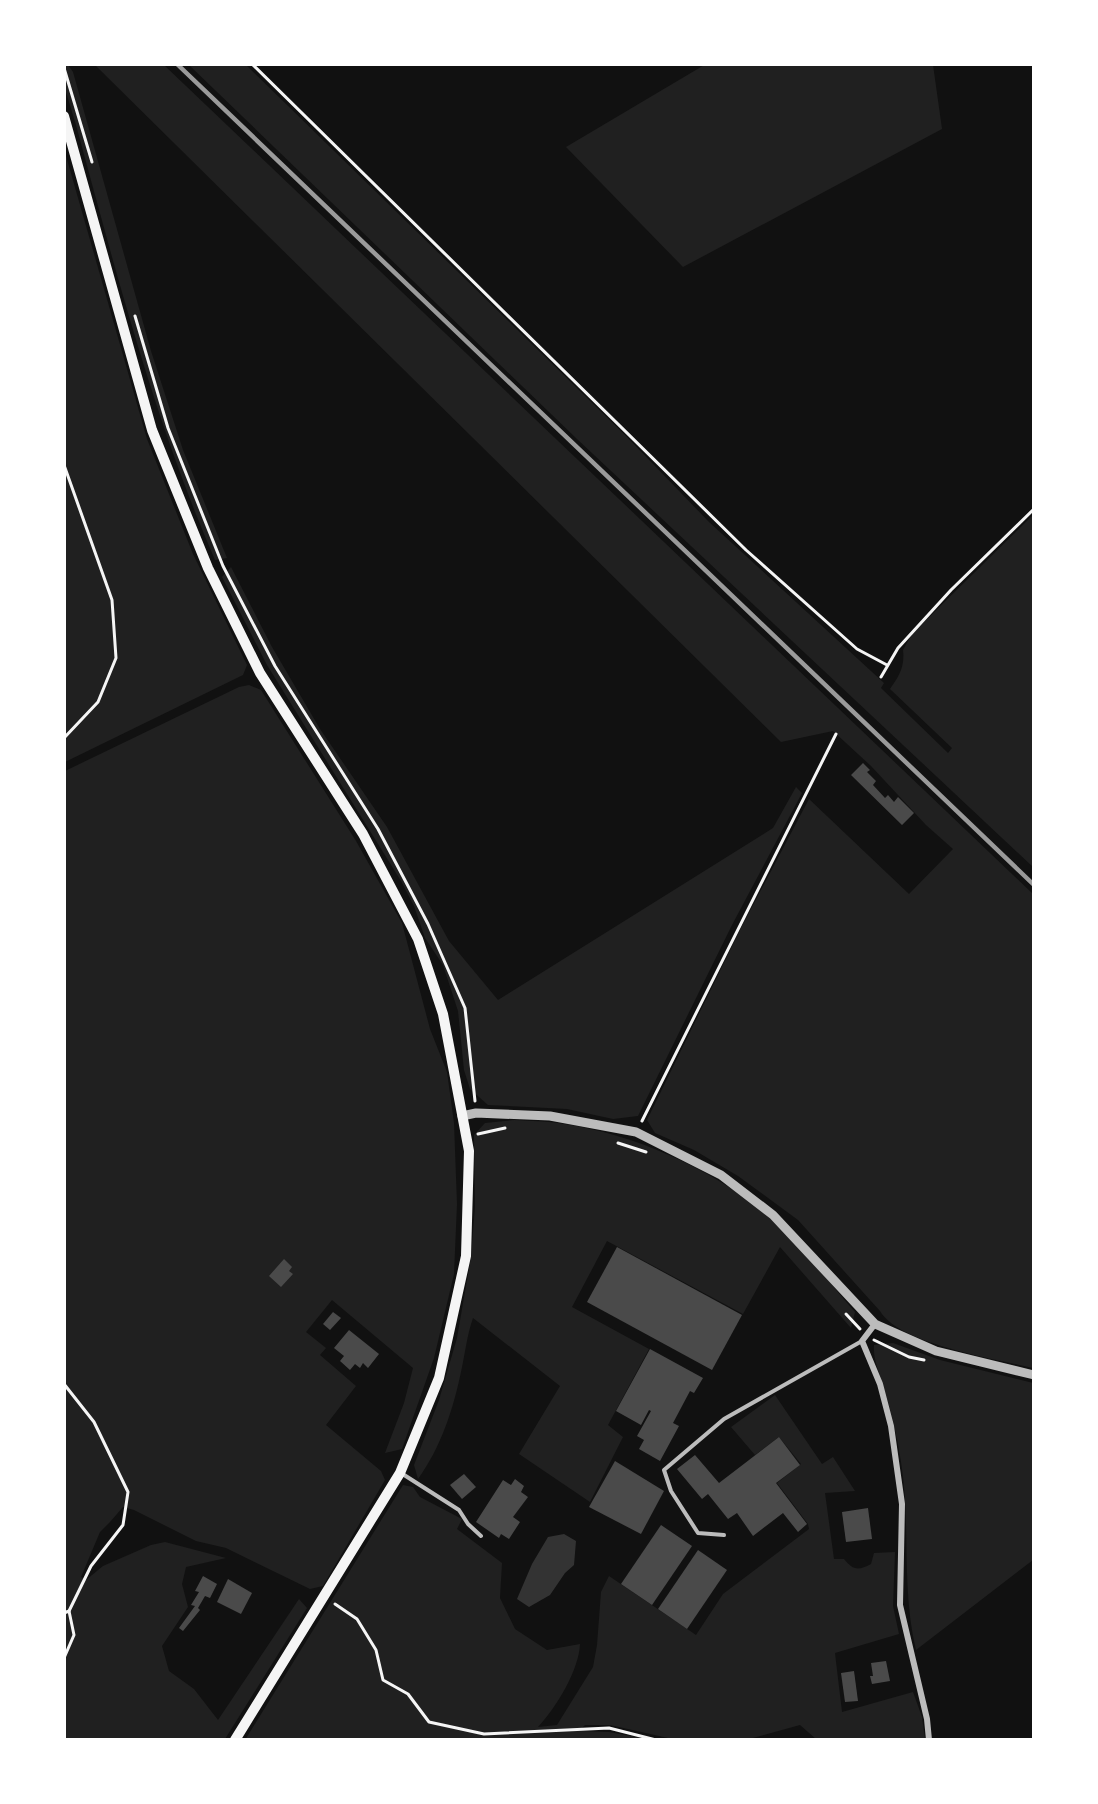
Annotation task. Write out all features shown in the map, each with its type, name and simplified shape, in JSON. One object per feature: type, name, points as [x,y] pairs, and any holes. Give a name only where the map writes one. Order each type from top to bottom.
[{"type":"main road","points":[[64,116],[156,441],[208,568],[260,673],[363,834],[418,939],[443,1014],[469,1151],[466,1256],[439,1378],[400,1473],[235,1740]]},
{"type":"street","points":[[462,1116],[476,1113],[550,1116],[636,1132],[721,1175],[773,1215],[875,1324],[936,1351],[1034,1375]]},
{"type":"street","points":[[875,1324],[864,1339],[880,1384],[891,1426],[902,1504],[900,1605],[927,1719],[929,1740]]},
{"type":"lane","points":[[724,1535],[698,1533],[671,1491],[664,1470],[724,1419],[864,1339]]},
{"type":"lane","points":[[400,1473],[459,1510],[468,1524],[481,1536]]},
{"type":"path","points":[[252,64],[747,550],[857,650],[887,664]]},
{"type":"path","points":[[64,68],[93,164]]},
{"type":"path","points":[[132,306],[168,428],[223,566],[275,666],[378,828],[428,924],[465,1008],[478,1134],[512,1126]]},
{"type":"path","points":[[64,465],[112,600],[116,658],[98,702],[64,738]]},
{"type":"path","points":[[881,677],[898,648],[951,590],[1034,509]]},
{"type":"path","points":[[636,1132],[836,734]]},
{"type":"path","points":[[611,1141],[632,1146],[652,1155]]},
{"type":"path","points":[[844,1311],[864,1339]]},
{"type":"path","points":[[64,1384],[94,1422],[128,1492],[123,1525],[91,1566],[67,1612],[74,1635],[64,1658]]},
{"type":"path","points":[[334,1604],[357,1618],[376,1650],[383,1680],[408,1694],[429,1722],[484,1734],[609,1728],[656,1740]]},
{"type":"shaded area","points":[[706,64],[933,65],[942,129],[683,267],[566,147]]},
{"type":"shaded area","points":[[64,65],[68,65],[73,72],[151,351],[183,450],[227,558],[215,560],[173,454],[155,400],[121,290],[65,89]]},
{"type":"shaded area","points":[[95,65],[164,65],[1033,894],[1033,1368],[973,1355],[927,1341],[891,1323],[798,1220],[738,1176],[694,1150],[655,1133],[647,1120],[741,928],[809,799],[909,894],[953,849],[926,825],[871,766],[833,731],[781,742]]},
{"type":"shaded area","points":[[189,65],[246,65],[626,436],[709,522],[884,683],[881,688],[948,753],[952,748],[890,689],[901,671],[903,650],[912,634],[1033,515],[1033,867],[577,439]]},
{"type":"shaded area","points":[[64,149],[147,439],[193,554],[247,665],[243,675],[65,762]]},
{"type":"shaded area","points":[[231,567],[272,647],[320,729],[387,827],[449,941],[498,1000],[773,828],[796,787],[802,793],[732,925],[638,1116],[613,1119],[567,1109],[488,1105],[470,1089],[464,1070],[458,1011],[443,965],[425,938],[414,906],[401,881],[267,665],[222,577]]},
{"type":"shaded area","points":[[249,685],[261,690],[356,841],[402,923],[430,1029],[447,1072],[454,1123],[457,1204],[454,1274],[434,1358],[402,1449],[385,1453],[404,1403],[413,1368],[332,1300],[306,1332],[326,1348],[320,1355],[356,1386],[326,1425],[381,1471],[385,1480],[323,1586],[310,1589],[226,1548],[196,1541],[134,1510],[123,1507],[100,1532],[81,1577],[86,1580],[103,1566],[151,1545],[165,1542],[226,1558],[186,1567],[182,1584],[188,1607],[162,1646],[169,1671],[194,1689],[218,1720],[299,1599],[307,1608],[225,1739],[65,1740],[65,771],[239,687]]},
{"type":"shaded area","points":[[514,1120],[558,1123],[624,1138],[655,1149],[715,1178],[768,1215],[790,1236],[855,1312],[851,1328],[780,1247],[743,1314],[607,1241],[572,1307],[649,1349],[608,1425],[623,1437],[590,1502],[519,1454],[560,1386],[473,1318],[450,1414],[440,1441],[418,1479],[414,1465],[439,1400],[457,1338],[471,1257],[475,1207],[474,1135],[485,1123]]},
{"type":"shaded area","points":[[893,1343],[940,1360],[1033,1383],[1033,1560],[916,1650],[911,1627],[907,1580],[904,1485],[901,1462],[894,1423],[874,1350],[874,1345]]},
{"type":"shaded area","points":[[775,1395],[822,1464],[833,1457],[855,1491],[825,1493],[834,1559],[844,1559],[853,1567],[863,1568],[871,1564],[874,1553],[895,1552],[893,1606],[899,1634],[835,1653],[842,1712],[913,1692],[922,1717],[925,1739],[816,1739],[800,1725],[749,1739],[677,1740],[610,1725],[585,1725],[579,1731],[609,1732],[647,1739],[245,1740],[403,1485],[413,1487],[420,1497],[462,1519],[457,1529],[502,1563],[500,1598],[515,1629],[547,1650],[580,1644],[571,1677],[552,1710],[538,1727],[557,1725],[593,1667],[601,1592],[609,1576],[696,1635],[723,1594],[809,1529],[808,1524],[777,1483],[801,1464],[779,1437],[755,1455],[731,1427]]},
{"type":"shaded area","points":[[564,1534],[576,1541],[574,1565],[565,1573],[550,1595],[529,1607],[517,1599],[532,1564],[548,1537]]},
{"type":"building","points":[[863,763],[870,770],[867,772],[876,781],[873,785],[885,798],[888,795],[894,802],[898,797],[914,813],[902,825],[851,775]]},
{"type":"building","points":[[617,1247],[742,1315],[712,1370],[587,1302]]},
{"type":"building","points":[[284,1259],[292,1267],[289,1271],[293,1274],[281,1287],[269,1276]]},
{"type":"building","points":[[333,1312],[341,1318],[330,1330],[323,1324]]},
{"type":"building","points":[[349,1330],[379,1354],[368,1368],[363,1363],[360,1368],[355,1364],[350,1370],[340,1361],[344,1356],[334,1348]]},
{"type":"building","points":[[650,1349],[703,1378],[694,1393],[690,1391],[673,1423],[679,1426],[660,1461],[639,1449],[644,1440],[637,1436],[651,1411],[649,1410],[641,1425],[616,1411]]},
{"type":"building","points":[[779,1437],[800,1465],[776,1483],[807,1524],[798,1532],[783,1513],[753,1536],[737,1513],[728,1519],[708,1494],[702,1499],[677,1469],[695,1455],[719,1483]]},
{"type":"building","points":[[615,1461],[664,1491],[641,1534],[589,1507]]},
{"type":"building","points":[[464,1474],[476,1487],[462,1499],[450,1485]]},
{"type":"building","points":[[515,1479],[524,1486],[521,1492],[528,1497],[513,1517],[520,1522],[509,1539],[501,1534],[499,1538],[476,1522],[503,1480],[511,1485]]},
{"type":"building","points":[[868,1508],[872,1539],[846,1542],[842,1512]]},
{"type":"building","points":[[661,1525],[692,1546],[652,1605],[621,1584]]},
{"type":"building","points":[[698,1550],[727,1570],[687,1629],[658,1609]]},
{"type":"building","points":[[203,1576],[217,1584],[210,1598],[205,1596],[198,1608],[200,1610],[183,1631],[179,1628],[195,1606],[191,1605],[199,1592],[195,1591]]},
{"type":"building","points":[[228,1579],[252,1593],[241,1614],[217,1602]]},
{"type":"building","points":[[886,1661],[890,1681],[872,1684],[871,1663]]},
{"type":"building","points":[[854,1671],[858,1701],[845,1702],[841,1673]]},
{"type":"railway","points":[[177,64],[1034,885]]}]
